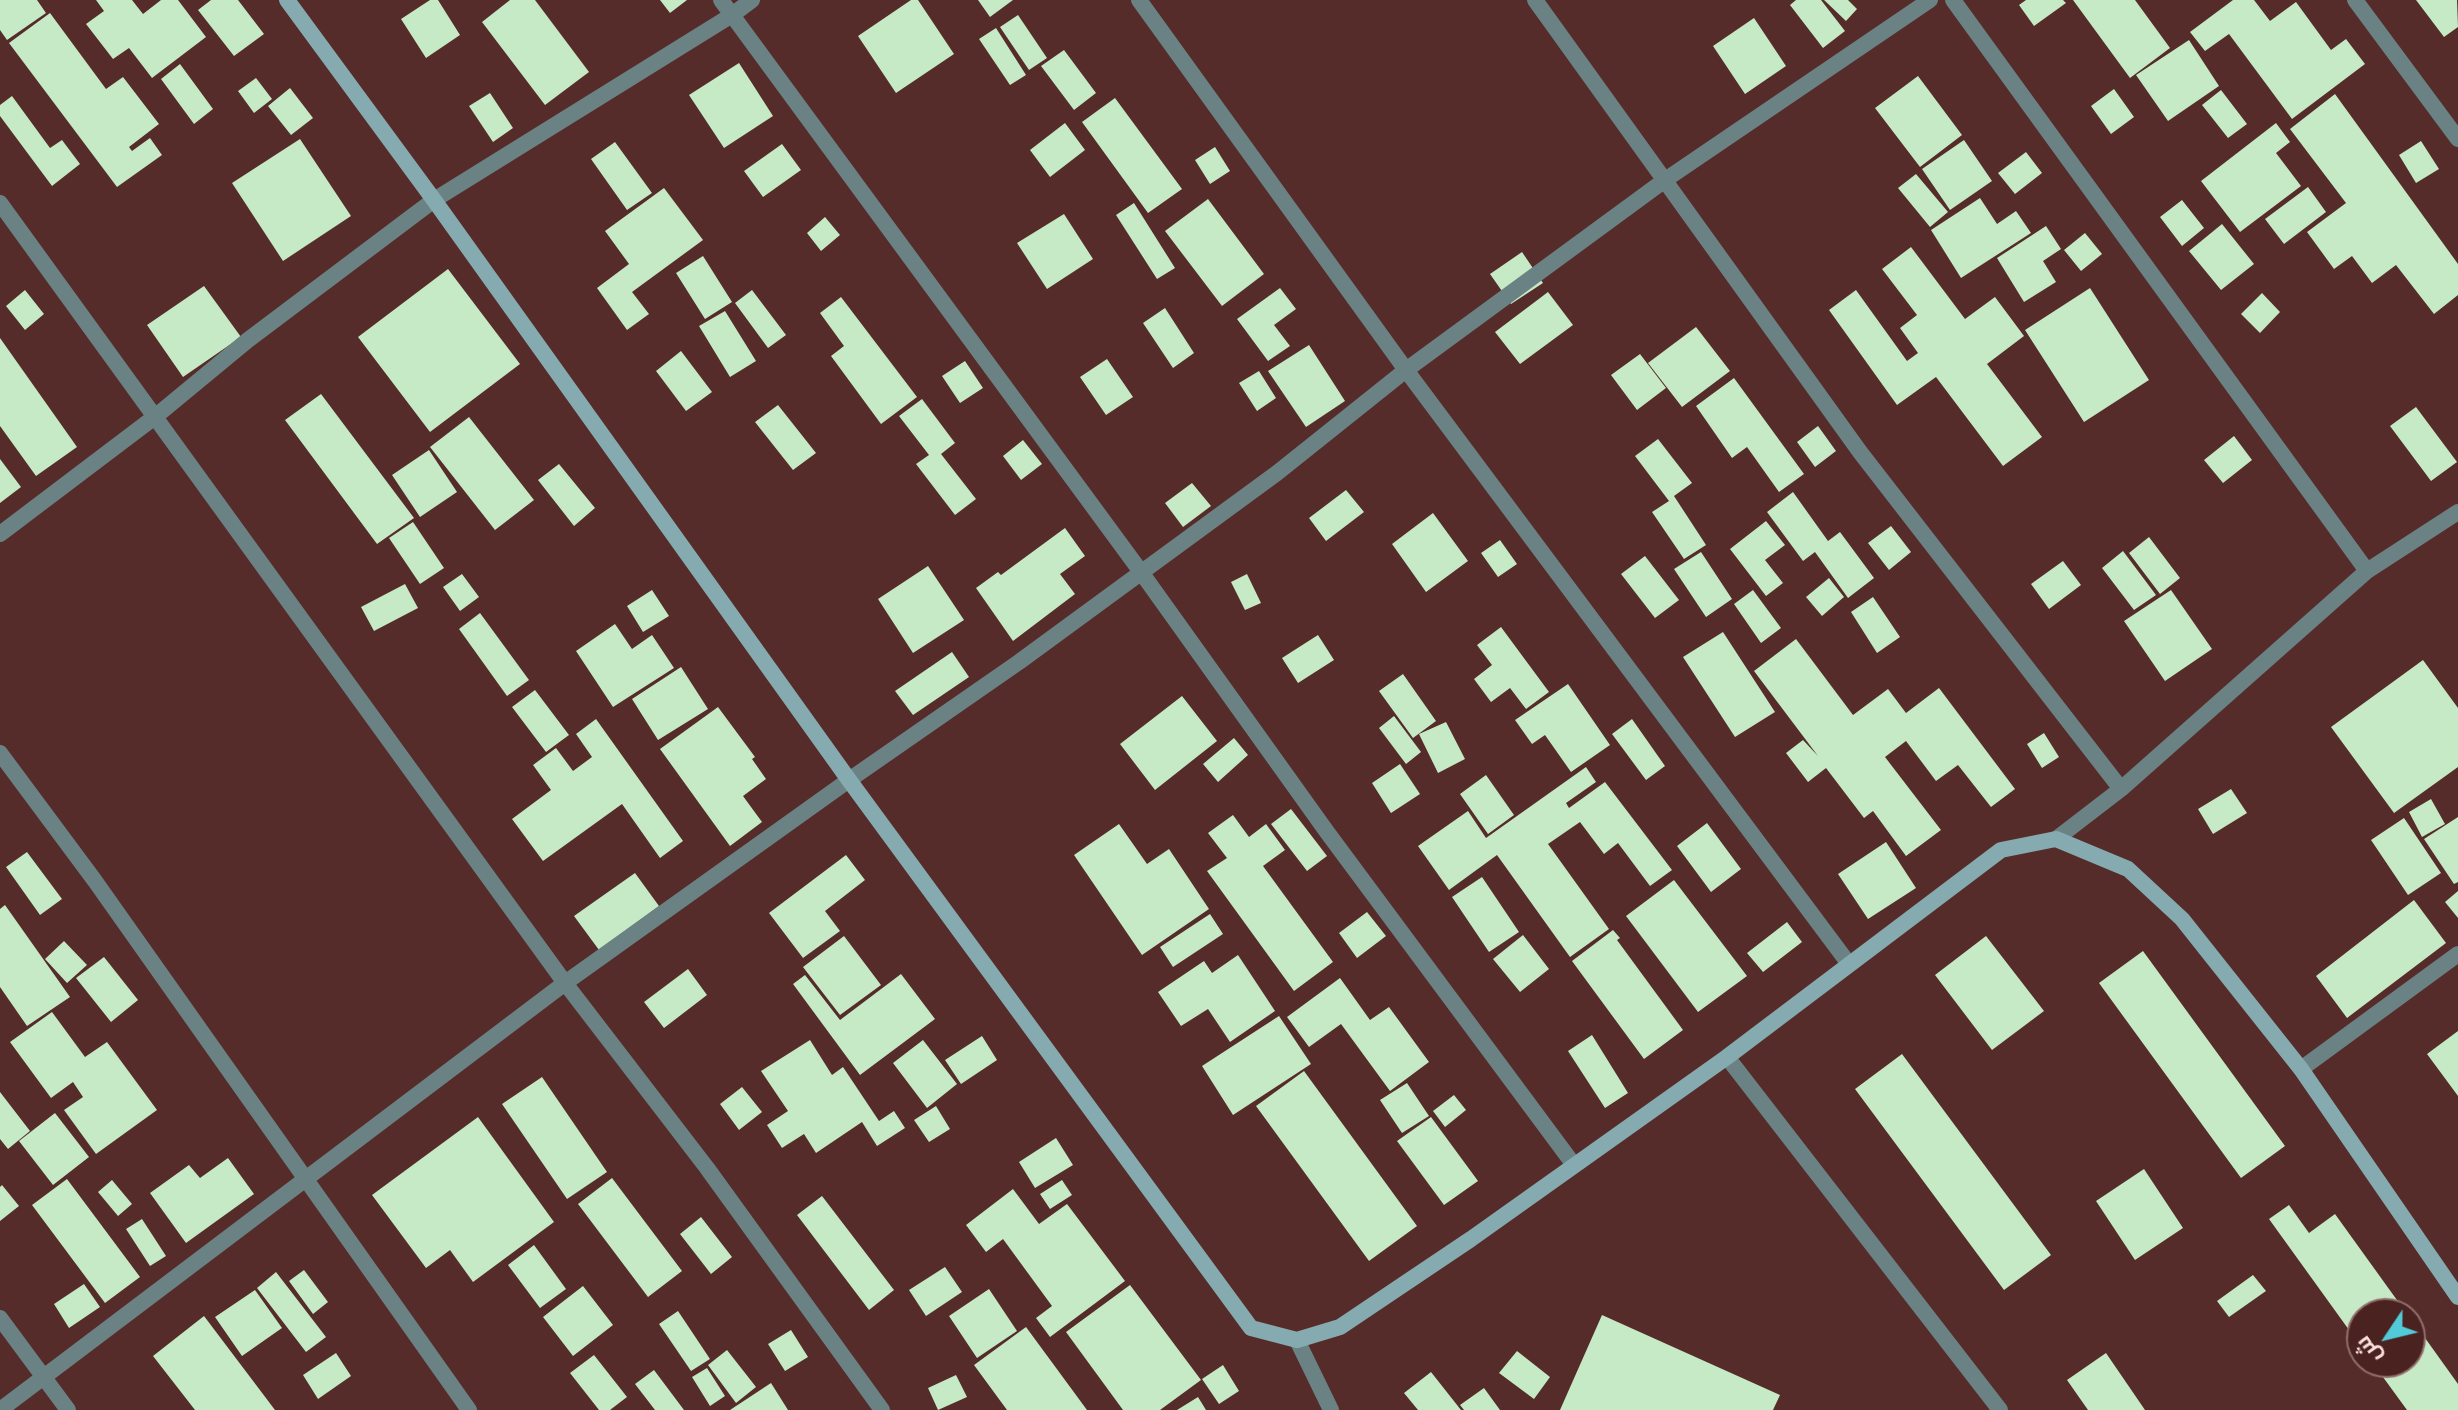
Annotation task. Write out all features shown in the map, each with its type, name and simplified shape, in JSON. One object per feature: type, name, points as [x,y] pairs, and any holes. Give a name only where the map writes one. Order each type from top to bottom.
[{"type":"street","points":[[287,0],[849,780],[1251,1328],[1297,1340],[1340,1327],[1574,1165],[1727,1057],[2001,850],[2056,839],[2121,789],[2367,571],[2458,512]]},
{"type":"street","points":[[721,0],[1141,572],[1327,832],[1574,1165]]},
{"type":"street","points":[[0,534],[156,416],[248,340],[434,200],[752,0]]},
{"type":"street","points":[[1139,0],[1406,370],[1849,964]]},
{"type":"street","points":[[1535,0],[1860,452],[2121,789]]},
{"type":"street","points":[[0,1410],[565,983],[1019,662],[1277,473],[1406,370],[1665,180],[1930,0]]},
{"type":"street","points":[[1953,0],[2367,571]]},
{"type":"street","points":[[2355,0],[2458,139]]},
{"type":"street","points":[[0,203],[565,983],[707,1168],[882,1410]]},
{"type":"street","points":[[0,753],[95,881],[469,1410]]},
{"type":"street","points":[[2056,839],[2128,869],[2182,919],[2301,1069],[2458,1297]]},
{"type":"street","points":[[2301,1069],[2458,954]]},
{"type":"street","points":[[1727,1057],[2000,1410]]},
{"type":"street","points":[[0,1318],[68,1410]]},
{"type":"street","points":[[1297,1340],[1331,1410]]},
{"type":"building","points":[[0,0],[37,0],[46,13],[7,40],[0,30]]},
{"type":"building","points":[[96,0],[132,0],[143,14],[161,0],[178,0],[206,37],[152,78],[129,48],[113,59],[86,24],[104,11]]},
{"type":"building","points":[[211,0],[238,0],[264,34],[234,56],[198,10]]},
{"type":"building","points":[[430,0],[438,0],[460,35],[426,58],[401,19]]},
{"type":"building","points":[[510,0],[535,0],[589,72],[545,105],[482,22]]},
{"type":"building","points":[[660,0],[687,0],[670,13]]},
{"type":"building","points":[[911,0],[918,0],[954,54],[896,93],[858,36]]},
{"type":"building","points":[[978,0],[1013,0],[990,17]]},
{"type":"building","points":[[1796,0],[1821,0],[1845,31],[1823,48],[1790,5]]},
{"type":"building","points":[[1824,0],[1848,0],[1857,9],[1846,21]]},
{"type":"building","points":[[2026,0],[2063,0],[2066,3],[2034,26],[2019,5]]},
{"type":"building","points":[[2073,0],[2135,0],[2170,48],[2130,78]]},
{"type":"building","points":[[2233,0],[2254,0],[2270,21],[2296,2],[2331,50],[2346,39],[2365,64],[2292,119],[2229,34],[2205,51],[2190,32]]},
{"type":"building","points":[[2416,0],[2457,0],[2458,27],[2444,37]]},
{"type":"building","points":[[50,13],[106,89],[123,77],[159,124],[129,147],[132,151],[150,138],[162,155],[117,187],[9,43]]},
{"type":"building","points":[[1018,15],[1047,58],[1029,70],[1000,27]]},
{"type":"building","points":[[1754,18],[1786,66],[1745,94],[1713,46]]},
{"type":"building","points":[[996,28],[1026,75],[1010,85],[979,39]]},
{"type":"building","points":[[2189,40],[2219,86],[2168,121],[2136,75]]},
{"type":"building","points":[[1064,50],[1096,93],[1074,110],[1041,66]]},
{"type":"building","points":[[739,63],[773,116],[724,148],[689,95]]},
{"type":"building","points":[[180,64],[213,109],[194,124],[161,79]]},
{"type":"building","points":[[1918,76],[1962,135],[1920,167],[1875,108]]},
{"type":"building","points":[[256,78],[272,99],[254,113],[238,91]]},
{"type":"building","points":[[290,88],[313,118],[291,135],[268,106]]},
{"type":"building","points":[[2114,89],[2134,117],[2111,134],[2091,106]]},
{"type":"building","points":[[2221,90],[2247,124],[2228,138],[2202,105]]},
{"type":"building","points":[[490,93],[513,128],[493,142],[469,106]]},
{"type":"building","points":[[2335,94],[2458,264],[2458,295],[2434,314],[2396,265],[2372,283],[2352,256],[2334,269],[2307,232],[2346,203],[2290,129]]},
{"type":"building","points":[[12,96],[50,148],[62,140],[80,164],[52,186],[0,116],[0,105]]},
{"type":"building","points":[[1115,98],[1182,189],[1148,213],[1082,122]]},
{"type":"building","points":[[1065,123],[1085,150],[1050,177],[1030,150]]},
{"type":"building","points":[[2276,123],[2290,142],[2276,153],[2301,186],[2240,232],[2201,181]]},
{"type":"building","points":[[300,139],[351,216],[283,261],[232,183]]},
{"type":"building","points":[[1964,140],[1992,181],[1950,210],[1922,169]]},
{"type":"building","points":[[2421,141],[2439,169],[2416,183],[2399,155]]},
{"type":"building","points":[[615,142],[652,193],[627,210],[591,159]]},
{"type":"building","points":[[782,144],[801,170],[763,197],[744,171]]},
{"type":"building","points":[[1215,147],[1230,171],[1210,184],[1195,160]]},
{"type":"building","points":[[2026,152],[2042,173],[2015,194],[1998,173]]},
{"type":"building","points":[[1916,174],[1948,212],[1930,227],[1898,188]]},
{"type":"building","points":[[2308,187],[2326,212],[2284,244],[2265,219]]},
{"type":"building","points":[[664,188],[703,240],[632,292],[649,314],[627,330],[597,288],[629,264],[605,231]]},
{"type":"building","points":[[1980,198],[1997,224],[2016,211],[2031,233],[1961,278],[1931,230]]},
{"type":"building","points":[[1208,199],[1264,274],[1222,306],[1165,231]]},
{"type":"building","points":[[2182,200],[2204,228],[2182,246],[2160,217]]},
{"type":"building","points":[[1134,203],[1175,268],[1157,279],[1116,215]]},
{"type":"building","points":[[1064,214],[1093,259],[1047,289],[1017,243]]},
{"type":"building","points":[[825,217],[840,235],[821,251],[807,233]]},
{"type":"building","points":[[2222,224],[2254,264],[2221,290],[2189,251]]},
{"type":"building","points":[[2046,226],[2061,249],[2043,261],[2056,282],[2024,302],[1997,258]]},
{"type":"building","points":[[2085,233],[2102,254],[2081,271],[2064,250]]},
{"type":"building","points":[[1911,247],[1965,319],[1995,297],[2024,336],[1987,364],[2042,437],[2003,466],[1936,377],[1897,405],[1829,310],[1856,290],[1907,361],[1918,353],[1900,328],[1917,315],[1882,269]]},
{"type":"building","points":[[1522,252],[1543,283],[1511,304],[1490,274]]},
{"type":"building","points":[[703,256],[732,302],[705,319],[676,273]]},
{"type":"building","points":[[448,269],[520,364],[430,432],[358,337]]},
{"type":"building","points":[[204,286],[241,337],[183,377],[147,325]]},
{"type":"building","points":[[1280,288],[1296,309],[1274,325],[1290,346],[1268,361],[1237,319]]},
{"type":"building","points":[[2090,288],[2149,380],[2084,422],[2025,330]]},
{"type":"building","points":[[25,290],[44,314],[25,330],[6,306]]},
{"type":"building","points":[[752,290],[786,335],[768,348],[735,303]]},
{"type":"building","points":[[1548,292],[1573,325],[1520,364],[1495,332]]},
{"type":"building","points":[[2262,293],[2280,312],[2260,333],[2241,314]]},
{"type":"building","points":[[841,297],[917,397],[881,424],[831,356],[844,346],[820,313]]},
{"type":"building","points":[[1165,308],[1194,353],[1173,368],[1143,323]]},
{"type":"building","points":[[725,311],[756,361],[730,377],[699,326]]},
{"type":"building","points":[[1696,327],[1730,371],[1682,407],[1648,363]]},
{"type":"building","points":[[0,338],[77,447],[36,476],[0,426]]},
{"type":"building","points":[[1309,345],[1345,401],[1306,427],[1268,371]]},
{"type":"building","points":[[681,351],[712,392],[686,411],[656,371]]},
{"type":"building","points":[[1640,354],[1666,388],[1637,410],[1611,375]]},
{"type":"building","points":[[1107,359],[1133,397],[1106,415],[1080,377]]},
{"type":"building","points":[[965,361],[983,388],[960,403],[942,376]]},
{"type":"building","points":[[1259,371],[1276,398],[1257,411],[1239,383]]},
{"type":"building","points":[[1734,378],[1804,474],[1779,492],[1747,447],[1732,458],[1696,406]]},
{"type":"building","points":[[321,394],[414,518],[377,544],[285,420]]},
{"type":"building","points":[[922,399],[955,443],[941,454],[976,499],[955,515],[916,464],[929,455],[899,416]]},
{"type":"building","points":[[778,405],[816,453],[793,470],[755,422]]},
{"type":"building","points":[[2416,407],[2457,462],[2431,481],[2390,426]]},
{"type":"building","points":[[469,417],[534,500],[495,530],[430,447]]},
{"type":"building","points":[[1818,426],[1836,451],[1815,467],[1797,442]]},
{"type":"building","points":[[2234,436],[2252,460],[2223,483],[2204,460]]},
{"type":"building","points":[[1658,439],[1692,483],[1674,496],[1706,545],[1684,559],[1652,512],[1669,501],[1635,456]]},
{"type":"building","points":[[1023,440],[1042,464],[1021,480],[1003,456]]},
{"type":"building","points":[[429,450],[457,492],[420,517],[392,475]]},
{"type":"building","points":[[0,459],[21,487],[0,503]]},
{"type":"building","points":[[559,464],[595,508],[574,526],[538,480]]},
{"type":"building","points":[[1192,483],[1211,506],[1183,527],[1165,503]]},
{"type":"building","points":[[1346,490],[1364,512],[1326,541],[1309,518]]},
{"type":"building","points":[[1793,492],[1828,541],[1840,532],[1874,578],[1848,598],[1815,552],[1803,561],[1767,512]]},
{"type":"building","points":[[1433,513],[1468,561],[1426,592],[1392,544]]},
{"type":"building","points":[[1766,521],[1785,545],[1765,560],[1783,583],[1766,596],[1730,549]]},
{"type":"building","points":[[413,522],[444,568],[420,584],[389,538]]},
{"type":"building","points":[[1891,526],[1911,552],[1889,570],[1868,543]]},
{"type":"building","points":[[1065,528],[1085,556],[1060,574],[1075,594],[1013,641],[976,588],[998,572],[1001,575]]},
{"type":"building","points":[[2149,537],[2180,578],[2160,594],[2129,553]]},
{"type":"building","points":[[1500,540],[1517,564],[1498,577],[1481,553]]},
{"type":"building","points":[[2123,551],[2156,595],[2134,610],[2102,568]]},
{"type":"building","points":[[1701,552],[1732,599],[1706,617],[1674,569]]},
{"type":"building","points":[[1645,556],[1679,600],[1655,618],[1621,574]]},
{"type":"building","points":[[2063,561],[2081,585],[2049,609],[2031,584]]},
{"type":"building","points":[[928,566],[964,620],[913,653],[878,599]]},
{"type":"building","points":[[462,574],[479,597],[460,611],[443,587]]},
{"type":"building","points":[[1247,574],[1261,603],[1245,610],[1231,582]]},
{"type":"building","points":[[1829,578],[1844,597],[1822,616],[1806,597]]},
{"type":"building","points":[[405,584],[418,608],[374,631],[361,607]]},
{"type":"building","points":[[652,590],[669,616],[643,632],[627,606]]},
{"type":"building","points":[[1753,590],[1781,628],[1761,643],[1734,604]]},
{"type":"building","points":[[2171,590],[2212,649],[2165,681],[2124,621]]},
{"type":"building","points":[[1873,597],[1900,637],[1877,653],[1851,612]]},
{"type":"building","points":[[480,613],[529,680],[507,696],[459,629]]},
{"type":"building","points":[[615,624],[632,649],[652,635],[674,668],[613,707],[576,651]]},
{"type":"building","points":[[1501,627],[1549,692],[1526,709],[1510,688],[1491,702],[1474,679],[1492,665],[1477,645]]},
{"type":"building","points":[[1723,632],[1775,712],[1735,737],[1683,657]]},
{"type":"building","points":[[1318,635],[1334,660],[1298,683],[1282,658]]},
{"type":"building","points":[[1796,639],[1853,715],[1888,689],[1906,713],[1939,688],[2015,789],[1991,807],[1958,765],[1936,781],[1906,741],[1885,757],[1941,830],[1906,856],[1873,811],[1864,818],[1826,768],[1808,782],[1786,753],[1803,740],[1818,756],[1754,671]]},
{"type":"building","points":[[952,652],[969,677],[913,715],[895,691]]},
{"type":"building","points":[[2423,660],[2458,708],[2458,767],[2394,813],[2331,727]]},
{"type":"building","points":[[681,667],[708,709],[658,740],[632,699]]},
{"type":"building","points":[[1403,674],[1436,721],[1413,738],[1379,691]]},
{"type":"building","points":[[1568,684],[1610,745],[1571,772],[1545,735],[1532,744],[1515,720]]},
{"type":"building","points":[[535,690],[569,735],[546,752],[512,707]]},
{"type":"building","points":[[1182,696],[1217,741],[1155,790],[1120,744]]},
{"type":"building","points":[[718,707],[755,757],[752,759],[766,779],[743,796],[762,822],[730,846],[660,749]]},
{"type":"building","points":[[1394,716],[1421,752],[1406,764],[1379,728]]},
{"type":"building","points":[[596,719],[683,841],[660,858],[622,804],[543,861],[512,819],[551,790],[533,765],[556,748],[573,771],[592,757],[576,734]]},
{"type":"building","points":[[1632,719],[1665,766],[1646,780],[1612,734]]},
{"type":"building","points":[[1446,722],[1465,759],[1438,773],[1419,734]]},
{"type":"building","points":[[2044,733],[2059,757],[2042,768],[2027,744]]},
{"type":"building","points":[[1234,738],[1248,755],[1218,782],[1203,764]]},
{"type":"building","points":[[1400,764],[1420,794],[1391,813],[1372,783]]},
{"type":"building","points":[[1586,767],[1596,782],[1566,803],[1569,808],[1605,782],[1672,870],[1650,886],[1618,843],[1604,854],[1580,822],[1548,844],[1609,929],[1570,957],[1497,855],[1449,890],[1418,846],[1468,811],[1486,838]]},
{"type":"building","points":[[1486,775],[1514,815],[1488,834],[1460,794]]},
{"type":"building","points":[[2231,789],[2247,813],[2213,834],[2198,809]]},
{"type":"building","points":[[2431,799],[2445,824],[2422,837],[2409,812]]},
{"type":"building","points":[[1291,809],[1327,856],[1307,871],[1271,824]]},
{"type":"building","points":[[1233,815],[1249,837],[1266,824],[1285,850],[1263,866],[1333,962],[1294,991],[1207,871],[1227,858],[1208,833]]},
{"type":"building","points":[[2458,817],[2458,882],[2454,884],[2424,839]]},
{"type":"building","points":[[2404,818],[2441,873],[2408,895],[2371,840]]},
{"type":"building","points":[[1707,823],[1741,869],[1711,892],[1677,846]]},
{"type":"building","points":[[1119,824],[1147,864],[1169,849],[1209,909],[1142,955],[1074,855]]},
{"type":"building","points":[[1886,842],[1916,888],[1868,919],[1838,874]]},
{"type":"building","points":[[27,852],[62,899],[40,915],[6,867]]},
{"type":"building","points":[[846,855],[865,880],[825,911],[840,931],[803,958],[769,913]]},
{"type":"building","points":[[635,873],[659,906],[599,950],[574,916]]},
{"type":"building","points":[[1482,877],[1519,932],[1489,952],[1452,897]]},
{"type":"building","points":[[1674,880],[1747,976],[1698,1012],[1626,916]]},
{"type":"building","points":[[2458,891],[2458,918],[2445,902]]},
{"type":"building","points":[[2414,900],[2446,943],[2347,1018],[2316,976]]},
{"type":"building","points":[[5,905],[70,997],[27,1026],[0,987],[0,909]]},
{"type":"building","points":[[1367,912],[1386,936],[1357,958],[1339,933]]},
{"type":"building","points":[[1210,914],[1223,934],[1173,967],[1160,947]]},
{"type":"building","points":[[1787,922],[1802,942],[1763,972],[1747,953]]},
{"type":"building","points":[[1613,930],[1620,938],[1617,940],[1683,1030],[1644,1059],[1572,961]]},
{"type":"building","points":[[1523,935],[1549,969],[1520,992],[1493,959]]},
{"type":"building","points":[[844,936],[881,985],[840,1015],[803,967]]},
{"type":"building","points":[[1986,936],[2044,1011],[1992,1050],[1935,975]]},
{"type":"building","points":[[64,941],[87,965],[67,983],[45,959]]},
{"type":"building","points":[[2143,951],[2285,1146],[2241,1178],[2099,983]]},
{"type":"building","points":[[1238,955],[1275,1011],[1230,1042],[1208,1009],[1181,1026],[1158,992],[1204,961],[1212,973]]},
{"type":"building","points":[[104,957],[138,1000],[111,1022],[76,978]]},
{"type":"building","points":[[688,969],[707,995],[664,1028],[644,1002]]},
{"type":"building","points":[[901,974],[935,1019],[860,1075],[793,984],[805,975],[840,1020]]},
{"type":"building","points":[[1340,978],[1370,1020],[1389,1007],[1429,1062],[1390,1091],[1341,1024],[1309,1047],[1287,1017]]},
{"type":"building","points":[[52,1012],[85,1057],[107,1042],[157,1110],[96,1154],[64,1110],[83,1097],[73,1082],[51,1098],[10,1042]]},
{"type":"building","points":[[1279,1016],[1311,1064],[1233,1115],[1202,1066]]},
{"type":"building","points":[[2458,1031],[2458,1096],[2427,1054]]},
{"type":"building","points":[[1592,1035],[1628,1093],[1605,1108],[1568,1051]]},
{"type":"building","points":[[982,1036],[997,1060],[961,1084],[945,1060]]},
{"type":"building","points":[[810,1040],[832,1075],[843,1067],[879,1121],[894,1111],[905,1128],[877,1146],[862,1122],[816,1153],[804,1134],[782,1148],[767,1125],[788,1111],[761,1071]]},
{"type":"building","points":[[923,1040],[957,1084],[927,1108],[893,1063]]},
{"type":"building","points":[[1902,1054],[2051,1255],[2004,1290],[1855,1089]]},
{"type":"building","points":[[1304,1071],[1417,1226],[1369,1261],[1256,1106]]},
{"type":"building","points":[[542,1077],[607,1172],[567,1199],[502,1104]]},
{"type":"building","points":[[1407,1083],[1429,1116],[1402,1133],[1380,1100]]},
{"type":"building","points":[[742,1087],[762,1112],[739,1130],[720,1104]]},
{"type":"building","points":[[0,1092],[30,1131],[8,1149],[0,1139]]},
{"type":"building","points":[[1454,1095],[1466,1110],[1445,1127],[1433,1111]]},
{"type":"building","points":[[936,1106],[950,1129],[929,1142],[914,1120]]},
{"type":"building","points":[[55,1113],[89,1157],[53,1185],[19,1141]]},
{"type":"building","points":[[478,1117],[554,1222],[473,1282],[450,1250],[426,1268],[372,1195]]},
{"type":"building","points":[[1431,1117],[1478,1181],[1444,1205],[1397,1141]]},
{"type":"building","points":[[1056,1138],[1073,1165],[1035,1188],[1019,1162]]},
{"type":"building","points":[[228,1158],[254,1194],[186,1243],[150,1193],[189,1165],[200,1178]]},
{"type":"building","points":[[2144,1169],[2183,1228],[2135,1260],[2096,1201]]},
{"type":"building","points":[[612,1178],[682,1271],[648,1297],[578,1204]]},
{"type":"building","points":[[67,1179],[140,1277],[105,1303],[32,1205]]},
{"type":"building","points":[[112,1180],[132,1204],[118,1216],[98,1192]]},
{"type":"building","points":[[1062,1180],[1072,1195],[1050,1209],[1040,1194]]},
{"type":"building","points":[[2,1185],[19,1206],[0,1221],[0,1187]]},
{"type":"building","points":[[1013,1189],[1039,1224],[1067,1204],[1125,1281],[1050,1337],[1036,1318],[1052,1306],[1003,1239],[986,1252],[966,1225]]},
{"type":"building","points":[[822,1196],[894,1290],[869,1310],[797,1215]]},
{"type":"building","points":[[2289,1205],[2309,1233],[2335,1214],[2395,1298],[2346,1298],[2346,1326],[2269,1219]]},
{"type":"building","points":[[701,1217],[732,1257],[711,1274],[680,1234]]},
{"type":"building","points":[[142,1219],[166,1256],[150,1266],[126,1229]]},
{"type":"building","points":[[534,1245],[566,1289],[540,1308],[508,1265]]},
{"type":"building","points":[[945,1267],[962,1292],[926,1316],[909,1290]]},
{"type":"building","points":[[304,1270],[328,1302],[313,1314],[289,1281]]},
{"type":"building","points":[[276,1272],[326,1337],[306,1352],[257,1288]]},
{"type":"building","points":[[2253,1275],[2266,1291],[2229,1317],[2217,1301]]},
{"type":"building","points":[[84,1284],[100,1307],[69,1328],[54,1304]]},
{"type":"building","points":[[1130,1285],[1201,1380],[1160,1410],[1123,1410],[1066,1332]]},
{"type":"building","points":[[583,1286],[613,1325],[573,1356],[543,1317]]},
{"type":"building","points":[[989,1289],[1017,1331],[977,1358],[949,1316]]},
{"type":"building","points":[[255,1290],[282,1328],[242,1356],[215,1317]]},
{"type":"building","points":[[678,1311],[710,1359],[691,1371],[659,1324]]},
{"type":"building","points":[[1602,1315],[1780,1395],[1773,1410],[1560,1410]]},
{"type":"building","points":[[204,1316],[275,1410],[195,1410],[153,1356]]},
{"type":"building","points":[[1026,1327],[1087,1410],[1007,1410],[974,1365]]},
{"type":"building","points":[[791,1330],[808,1357],[785,1371],[768,1344]]},
{"type":"building","points":[[2426,1339],[2458,1384],[2458,1410],[2407,1410],[2384,1378],[2426,1378]]},
{"type":"building","points":[[727,1350],[756,1387],[736,1403],[708,1365]]},
{"type":"building","points":[[1517,1351],[1550,1377],[1534,1399],[1499,1373]]},
{"type":"building","points":[[336,1353],[351,1376],[318,1399],[303,1375]]},
{"type":"building","points":[[2106,1353],[2145,1410],[2088,1410],[2067,1380]]},
{"type":"building","points":[[594,1355],[627,1397],[610,1410],[599,1410],[570,1373]]},
{"type":"building","points":[[1223,1365],[1239,1391],[1219,1404],[1202,1379]]},
{"type":"building","points":[[707,1368],[725,1396],[710,1406],[692,1377]]},
{"type":"building","points":[[654,1370],[684,1410],[655,1410],[635,1384]]},
{"type":"building","points":[[1431,1372],[1461,1410],[1418,1410],[1404,1393]]},
{"type":"building","points":[[956,1375],[967,1397],[938,1410],[928,1388]]},
{"type":"building","points":[[771,1383],[788,1410],[730,1410]]},
{"type":"building","points":[[1484,1388],[1500,1410],[1464,1410],[1460,1405]]},
{"type":"building","points":[[1198,1397],[1206,1410],[1177,1410]]}]
